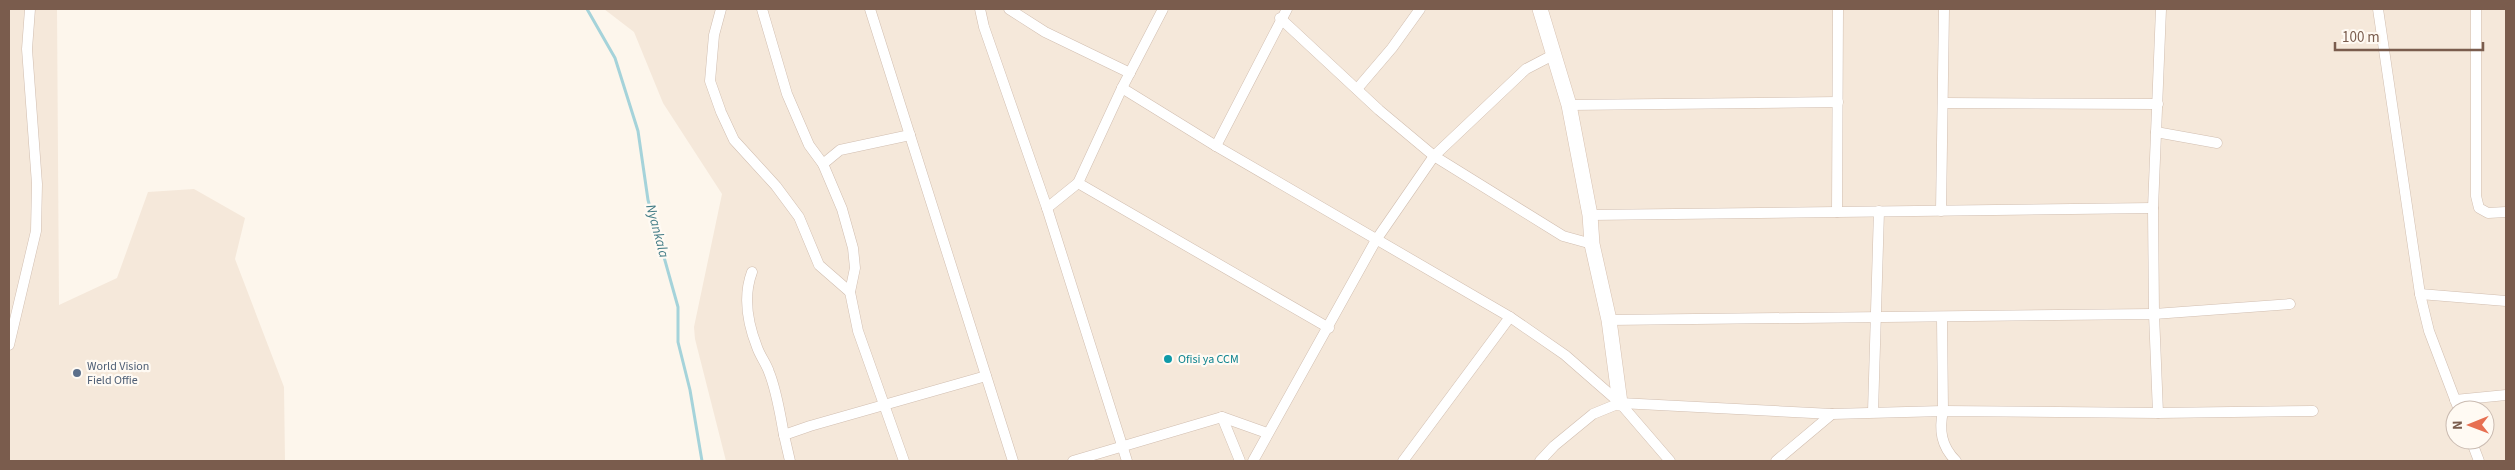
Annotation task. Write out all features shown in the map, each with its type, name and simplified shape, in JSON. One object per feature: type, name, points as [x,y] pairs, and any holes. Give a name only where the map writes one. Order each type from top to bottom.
[{"type":"street","points":[[9,345],[36,231],[37,184],[27,49],[30,9]]},
{"type":"street","points":[[721,9],[714,35],[710,81],[734,140],[776,186],[799,217],[819,265],[850,292]]},
{"type":"street","points":[[762,9],[788,94],[809,145],[823,164],[842,210],[853,248],[855,268],[850,292],[858,331],[904,461]]},
{"type":"street","points":[[870,9],[1013,461]]},
{"type":"street","points":[[980,9],[984,26],[1047,208],[1127,461]]},
{"type":"street","points":[[1009,9],[1046,32],[1130,73]]},
{"type":"street","points":[[1047,208],[1078,183],[1122,88],[1164,9]]},
{"type":"street","points":[[1216,146],[1280,18],[1287,9]]},
{"type":"street","points":[[1356,89],[1392,48],[1420,9]]},
{"type":"street","points":[[1540,9],[1569,105],[1590,215],[1592,244],[1609,320],[1620,403]]},
{"type":"street","points":[[1838,9],[1838,212]]},
{"type":"street","points":[[1941,211],[1944,9]]},
{"type":"street","points":[[2158,413],[2154,314],[2153,208],[2161,9]]},
{"type":"street","points":[[2378,9],[2420,294],[2429,331],[2455,400]]},
{"type":"street","points":[[2476,9],[2476,196],[2479,208],[2488,212],[2506,212]]},
{"type":"street","points":[[1280,18],[1356,89],[1434,156],[1563,236],[1592,244]]},
{"type":"street","points":[[1253,461],[1329,328],[1376,240],[1434,156],[1526,69],[1553,55]]},
{"type":"street","points":[[1122,88],[1216,146],[1510,317],[1565,355],[1620,403],[1670,461]]},
{"type":"street","points":[[1569,105],[1838,102]]},
{"type":"street","points":[[1943,103],[2158,104]]},
{"type":"street","points":[[2156,132],[2217,143]]},
{"type":"street","points":[[823,164],[840,150],[910,134]]},
{"type":"street","points":[[1078,183],[1329,328]]},
{"type":"street","points":[[1590,215],[2153,208]]},
{"type":"street","points":[[1873,412],[1879,211]]},
{"type":"street","points":[[752,272],[746,297],[748,308],[757,347],[774,386],[790,461]]},
{"type":"street","points":[[2420,294],[2506,301]]},
{"type":"street","points":[[1609,320],[1942,318],[2154,314],[2290,304]]},
{"type":"street","points":[[1404,461],[1510,317]]},
{"type":"street","points":[[1942,318],[1943,411],[1940,426],[1942,441],[1956,461]]},
{"type":"street","points":[[784,435],[884,404],[986,376]]},
{"type":"street","points":[[2482,400],[2506,395]]},
{"type":"street","points":[[1540,461],[1554,446],[1592,414],[1620,403],[1832,414],[1943,411],[2158,413],[2313,411]]},
{"type":"street","points":[[1776,461],[1832,414]]},
{"type":"street","points":[[1073,461],[1222,417],[1268,433]]},
{"type":"street","points":[[1222,417],[1240,461]]},
{"type":"shaded area","points":[[9,9],[57,9],[59,305],[117,278],[148,192],[194,189],[245,218],[235,259],[284,387],[285,461],[9,461]]},
{"type":"shaded area","points":[[604,9],[2506,9],[2506,461],[726,461],[695,339],[694,327],[722,194],[663,103],[634,32]]},
{"type":"waterway","name":"Nyankala","points":[[587,9],[615,58],[638,131],[648,200],[678,307],[678,342],[690,390],[702,461]]},
{"type":"place","name":"Ofisi ya CCM","points":[[1168,359]]},
{"type":"place","name":"World Vision Field Offie","points":[[77,373]]}]
